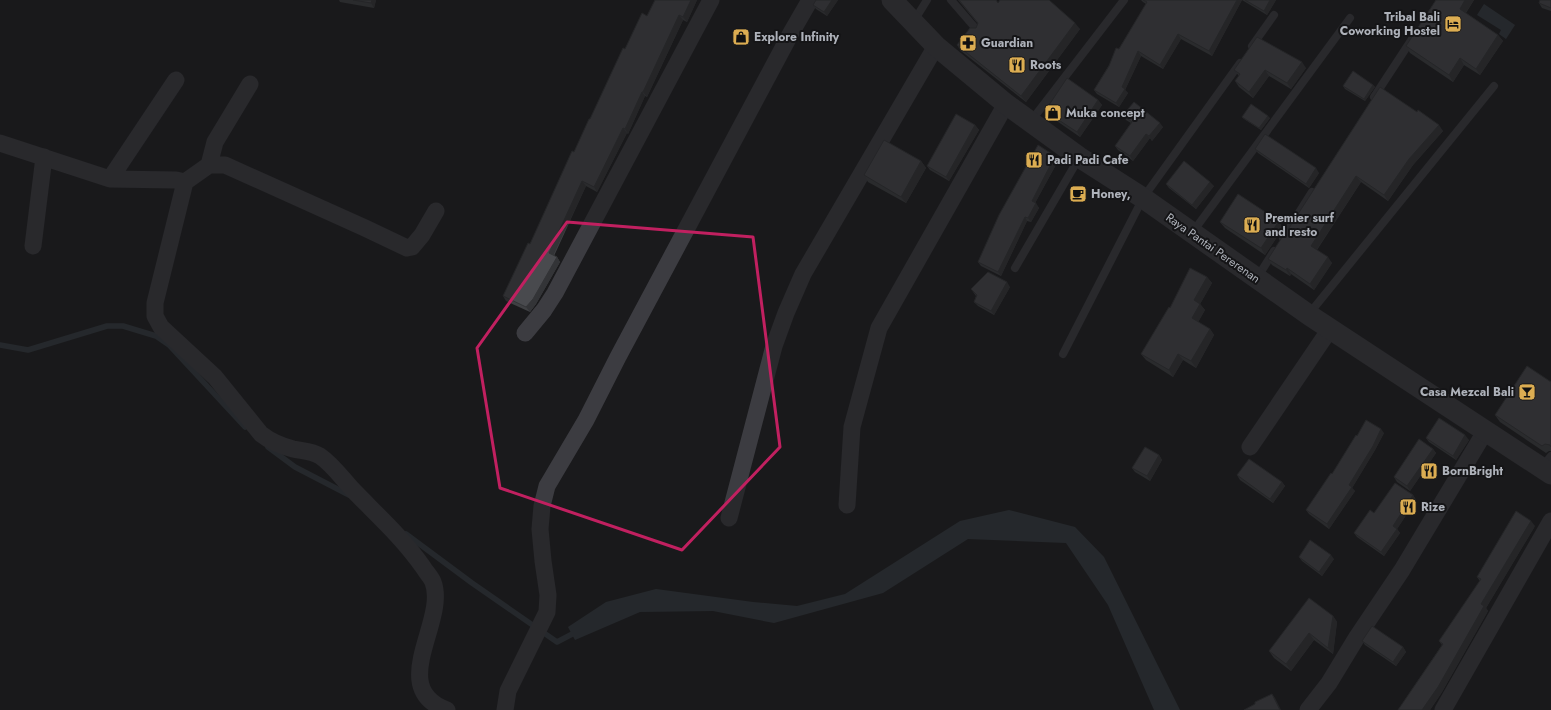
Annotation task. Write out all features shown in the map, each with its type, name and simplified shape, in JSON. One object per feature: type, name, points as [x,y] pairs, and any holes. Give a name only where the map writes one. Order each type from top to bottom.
[{"type":"street","points":[[525,333],[544,310],[555,293],[711,0]]},
{"type":"street","points":[[505,710],[508,691],[547,612],[548,595],[540,529],[542,506],[547,486],[586,420],[621,350],[810,0]]},
{"type":"street","name":"Raya Pantai Pererenan","points":[[892,0],[936,46],[1006,104],[1079,157],[1143,198],[1330,329],[1486,430],[1548,466]]},
{"type":"street","points":[[730,518],[774,346],[803,274],[936,46]]},
{"type":"street","points":[[110,179],[176,80]]},
{"type":"street","points":[[209,165],[214,142],[250,84]]},
{"type":"street","points":[[847,505],[852,427],[879,328],[1006,104]]},
{"type":"street","points":[[0,143],[110,179],[176,180],[185,182]]},
{"type":"street","points":[[33,246],[44,158]]},
{"type":"street","points":[[436,211],[422,235],[412,247],[407,248],[225,165],[209,165],[185,182],[155,303],[155,316],[161,327],[215,377],[260,434],[278,444],[319,456],[410,549],[433,582],[435,596],[434,608],[421,663],[419,679],[421,690],[428,699],[446,710]]},
{"type":"street","points":[[1250,447],[1330,329]]},
{"type":"street","points":[[1308,710],[1335,674],[1357,637],[1402,570],[1486,430]]},
{"type":"street","points":[[1443,710],[1551,521]]},
{"type":"lane","points":[[913,22],[927,0]]},
{"type":"lane","points":[[951,0],[977,30]]},
{"type":"lane","points":[[1031,121],[1124,0]]},
{"type":"lane","points":[[1063,354],[1143,198],[1274,15]]},
{"type":"lane","points":[[1192,233],[1350,18]]},
{"type":"lane","points":[[1372,101],[1419,29]]},
{"type":"lane","points":[[1309,315],[1494,86]]},
{"type":"lane","points":[[1015,268],[1079,157]]},
{"type":"lane","points":[[1256,278],[1316,186]]},
{"type":"highlighted area","points":[[567,222],[753,237],[780,447],[682,550],[500,488],[477,348]]},
{"type":"shaded area","points":[[1484,4],[1515,25],[1506,39],[1499,34],[1501,30],[1477,15]]},
{"type":"shaded area","points":[[1009,510],[1075,527],[1104,557],[1180,710],[1154,710],[1108,605],[1066,543],[968,539],[883,593],[774,623],[713,611],[640,612],[575,640],[568,627],[606,602],[656,589],[753,602],[797,606],[845,594],[960,521]]},
{"type":"building","points":[[353,0],[372,0],[371,3]]},
{"type":"building","points":[[655,0],[691,0],[683,17],[679,15],[625,129],[623,128],[594,187],[582,181],[549,253],[557,257],[533,299],[526,307],[503,296],[528,243],[530,244],[572,151],[574,152],[623,48],[625,49],[642,13],[647,16]]},
{"type":"building","points":[[816,0],[832,0],[824,12],[813,5]]},
{"type":"building","points":[[959,0],[996,0],[998,3],[1000,0],[1049,0],[1075,23],[1021,96],[957,45],[970,28],[976,28],[978,23]]},
{"type":"building","points":[[1143,0],[1237,0],[1209,51],[1178,34],[1160,65],[1138,51],[1122,87],[1125,89],[1116,103],[1094,90],[1109,66],[1116,48],[1119,49],[1147,2]]},
{"type":"building","points":[[1245,0],[1270,0],[1264,11]]},
{"type":"building","points":[[1436,0],[1465,0],[1460,9],[1498,35],[1476,69],[1460,58],[1449,75],[1406,46]]},
{"type":"building","points":[[1540,0],[1551,0],[1551,8],[1539,3]]},
{"type":"building","points":[[1257,37],[1302,62],[1287,83],[1265,70],[1249,92],[1235,81],[1240,74],[1234,70]]},
{"type":"building","points":[[1353,71],[1373,85],[1364,99],[1343,86]]},
{"type":"building","points":[[1067,78],[1098,100],[1077,132],[1045,111]]},
{"type":"building","points":[[1380,87],[1417,112],[1418,110],[1439,125],[1409,159],[1384,195],[1356,176],[1311,246],[1328,257],[1310,284],[1287,268],[1286,270],[1268,259]]},
{"type":"building","points":[[1134,102],[1160,123],[1149,136],[1146,134],[1130,156],[1115,146],[1132,122],[1123,115]]},
{"type":"building","points":[[1251,104],[1268,116],[1259,128],[1242,117]]},
{"type":"building","points":[[956,114],[975,125],[946,177],[927,166]]},
{"type":"building","points":[[1265,134],[1316,168],[1306,184],[1255,149]]},
{"type":"building","points":[[884,140],[921,161],[901,197],[864,175]]},
{"type":"building","points":[[1038,145],[1055,156],[1032,201],[1036,203],[1028,218],[1025,217],[998,272],[978,262],[999,215]]},
{"type":"building","points":[[1184,161],[1210,182],[1192,205],[1166,184]]},
{"type":"building","points":[[1238,194],[1279,221],[1261,248],[1220,222]]},
{"type":"building","points":[[1190,268],[1207,277],[1194,300],[1200,304],[1192,318],[1210,329],[1191,361],[1178,354],[1169,370],[1141,354],[1169,307],[1170,308]]},
{"type":"building","points":[[988,272],[1007,282],[991,311],[974,302],[977,295],[971,289]]},
{"type":"building","points":[[1527,366],[1551,382],[1551,447],[1550,445],[1545,444],[1542,446],[1495,415]]},
{"type":"building","points":[[1439,418],[1465,435],[1453,456],[1426,438]]},
{"type":"building","points":[[1366,420],[1381,429],[1373,446],[1349,485],[1352,487],[1327,524],[1306,510],[1331,473],[1332,474]]},
{"type":"building","points":[[1419,439],[1433,449],[1407,486],[1394,477]]},
{"type":"building","points":[[1145,447],[1159,455],[1147,476],[1132,468]]},
{"type":"building","points":[[1249,459],[1282,482],[1270,499],[1237,475]]},
{"type":"building","points":[[1395,483],[1413,495],[1393,526],[1397,529],[1381,552],[1354,533],[1370,510],[1374,513]]},
{"type":"building","points":[[1516,511],[1531,521],[1481,604],[1484,606],[1438,687],[1422,710],[1398,710],[1443,644],[1439,641],[1481,579],[1477,577]]},
{"type":"building","points":[[1310,540],[1331,555],[1319,572],[1299,557]]},
{"type":"building","points":[[1309,598],[1333,616],[1328,648],[1309,633],[1286,664],[1269,651]]},
{"type":"building","points":[[1372,626],[1403,647],[1393,662],[1362,641]]},
{"type":"building","points":[[1272,694],[1280,710],[1244,710],[1255,704],[1255,702]]},
{"type":"waterway","points":[[0,345],[28,350],[107,326],[123,326],[156,336],[169,345],[245,427]]},
{"type":"waterway","points":[[268,447],[295,467],[349,495]]},
{"type":"waterway","points":[[406,534],[472,583],[557,642],[578,631]]},
{"type":"place","name":"Tribal Bali Coworking Hostel","points":[[1453,24]]},
{"type":"place","name":"Explore Infinity","points":[[741,37]]},
{"type":"place","name":"Guardian","points":[[968,43]]},
{"type":"place","name":"Roots","points":[[1017,65]]},
{"type":"place","name":"Muka concept","points":[[1053,113]]},
{"type":"place","name":"Padi Padi Cafe","points":[[1034,160]]},
{"type":"place","name":"Honey,","points":[[1078,194]]},
{"type":"place","name":"Premier surf and resto","points":[[1252,225]]},
{"type":"place","name":"Casa Mezcal Bali","points":[[1527,392]]},
{"type":"place","name":"BornBright","points":[[1429,471]]},
{"type":"place","name":"Rize","points":[[1408,507]]}]
